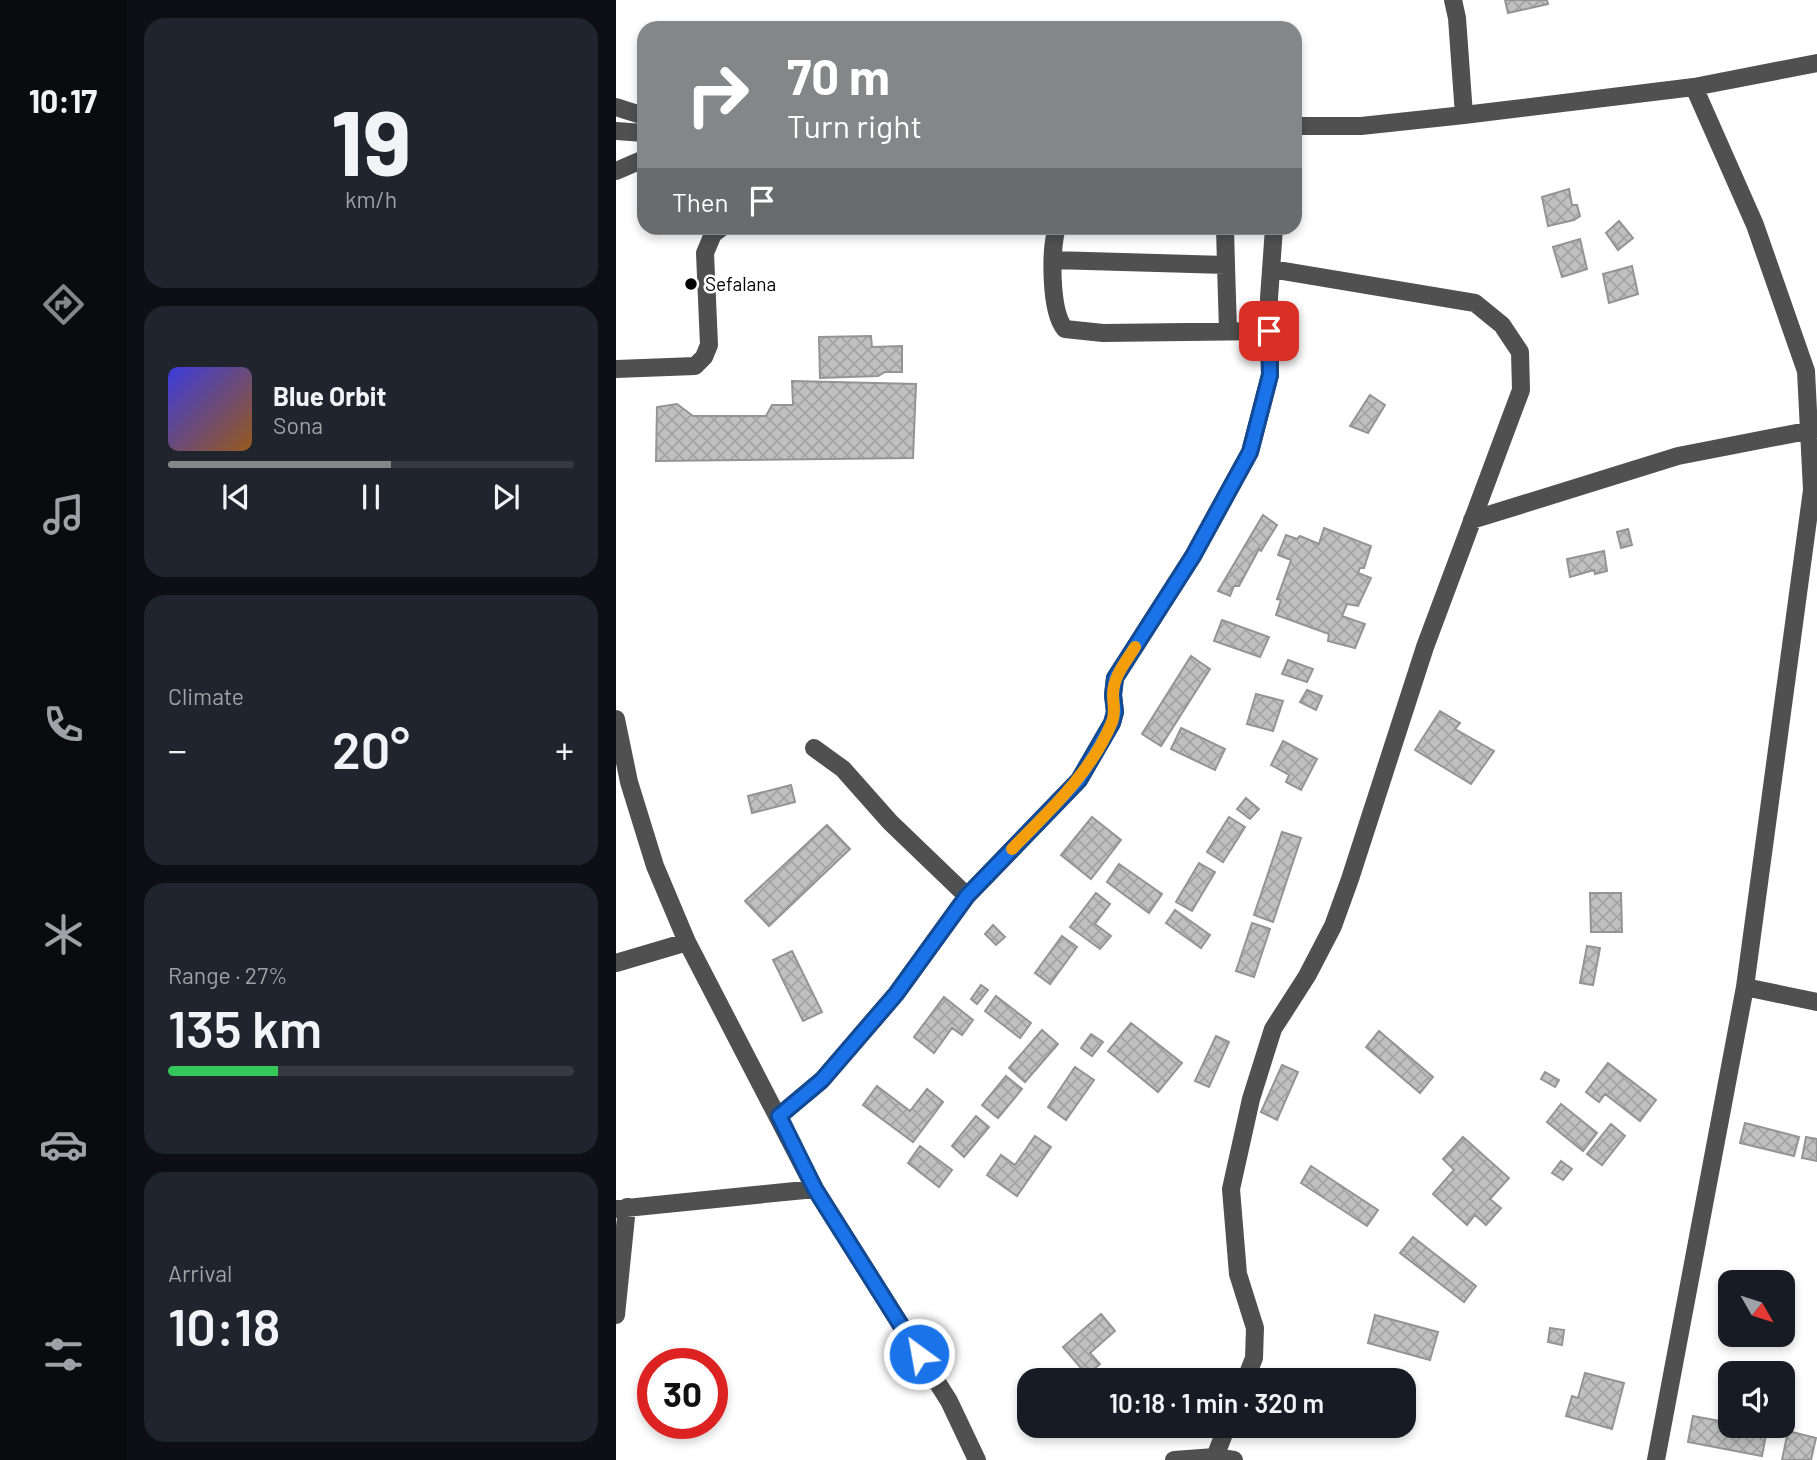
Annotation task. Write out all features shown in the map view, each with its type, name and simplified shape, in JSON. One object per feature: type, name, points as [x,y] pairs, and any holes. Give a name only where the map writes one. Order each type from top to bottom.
[{"type":"street","points":[[1453,0],[1457,18],[1464,115]]},
{"type":"street","points":[[1302,126],[1361,126],[1694,87],[1817,63]]},
{"type":"street","points":[[1656,1460],[1745,987],[1812,490],[1813,430],[1806,371],[1755,225],[1694,87]]},
{"type":"street","points":[[616,107],[637,114]]},
{"type":"street","points":[[616,131],[637,132]]},
{"type":"street","points":[[616,171],[637,162]]},
{"type":"street","points":[[616,369],[695,366],[704,357],[709,345],[705,253],[713,235]]},
{"type":"street","points":[[1056,235],[1054,260],[1059,322],[1065,329],[1103,333],[1269,331]]},
{"type":"street","points":[[1225,235],[1228,331]]},
{"type":"street","points":[[779,1116],[822,1080],[896,994],[967,896],[1079,780],[1112,723],[1115,712],[1115,678],[1193,556],[1250,452],[1270,375],[1273,235]]},
{"type":"street","points":[[1054,260],[1226,265]]},
{"type":"street","points":[[1250,1368],[1254,1358],[1255,1328],[1238,1274],[1231,1189],[1251,1099],[1273,1029],[1307,976],[1333,926],[1425,647],[1521,390],[1520,352],[1502,325],[1475,303],[1271,269]]},
{"type":"street","points":[[1472,520],[1678,456],[1813,430]]},
{"type":"street","points":[[616,719],[629,782],[654,866],[687,942],[815,1189],[949,1401],[977,1460]]},
{"type":"street","points":[[814,748],[844,769],[890,822],[967,896]]},
{"type":"street","points":[[616,963],[687,942]]},
{"type":"street","points":[[1745,987],[1817,1002]]},
{"type":"street","points":[[616,1315],[621,1208],[815,1189]]},
{"type":"street","points":[[1215,1457],[1222,1438]]},
{"type":"street","points":[[1174,1460],[1215,1457],[1234,1460]]},
{"type":"building","points":[[1505,0],[1547,0],[1548,4],[1508,13]]},
{"type":"building","points":[[1569,189],[1572,205],[1577,205],[1580,216],[1548,226],[1542,197]]},
{"type":"building","points":[[1619,221],[1633,238],[1618,250],[1606,233]]},
{"type":"building","points":[[1580,239],[1587,269],[1562,277],[1553,247]]},
{"type":"building","points":[[1632,266],[1638,294],[1609,303],[1603,274]]},
{"type":"building","points":[[871,336],[872,347],[902,346],[902,372],[885,372],[878,376],[820,378],[819,337]]},
{"type":"building","points":[[792,381],[916,384],[913,458],[656,461],[657,407],[677,404],[693,416],[766,416],[772,405],[793,405]]},
{"type":"building","points":[[1370,395],[1385,405],[1368,433],[1350,426]]},
{"type":"building","points":[[1263,515],[1277,525],[1261,551],[1259,549],[1239,586],[1234,586],[1230,596],[1218,591]]},
{"type":"building","points":[[1324,528],[1371,546],[1364,568],[1360,568],[1358,573],[1371,578],[1358,606],[1347,604],[1342,616],[1365,624],[1355,648],[1328,641],[1329,634],[1276,615],[1281,600],[1277,599],[1291,560],[1278,555],[1286,535],[1297,539],[1300,536],[1319,544]]},
{"type":"building","points":[[1628,529],[1632,545],[1621,548],[1617,532]]},
{"type":"building","points":[[1604,551],[1607,571],[1595,574],[1594,570],[1570,577],[1567,559]]},
{"type":"building","points":[[1222,620],[1269,637],[1260,657],[1214,641]]},
{"type":"building","points":[[1191,656],[1210,669],[1161,746],[1142,734]]},
{"type":"building","points":[[1288,660],[1313,669],[1307,682],[1282,674]]},
{"type":"building","points":[[1307,690],[1322,696],[1316,710],[1300,702]]},
{"type":"building","points":[[1256,694],[1283,701],[1273,731],[1247,724]]},
{"type":"building","points":[[1440,711],[1460,723],[1455,729],[1494,751],[1471,784],[1415,750]]},
{"type":"building","points":[[1181,728],[1225,749],[1215,770],[1171,749]]},
{"type":"building","points":[[1283,741],[1317,759],[1301,790],[1286,782],[1289,775],[1271,765]]},
{"type":"building","points":[[791,785],[795,802],[752,813],[748,796]]},
{"type":"building","points":[[1246,798],[1259,809],[1250,819],[1237,809]]},
{"type":"building","points":[[1092,817],[1121,840],[1091,879],[1061,855]]},
{"type":"building","points":[[1229,817],[1245,827],[1223,862],[1207,852]]},
{"type":"building","points":[[827,825],[850,849],[769,926],[745,901]]},
{"type":"building","points":[[1282,832],[1301,838],[1273,922],[1254,915]]},
{"type":"building","points":[[1199,863],[1215,872],[1192,911],[1176,902]]},
{"type":"building","points":[[1119,864],[1162,894],[1149,913],[1107,882]]},
{"type":"building","points":[[1096,893],[1110,904],[1095,924],[1111,936],[1100,949],[1070,927]]},
{"type":"building","points":[[1590,893],[1621,893],[1622,932],[1591,932]]},
{"type":"building","points":[[1175,910],[1210,935],[1201,948],[1166,923]]},
{"type":"building","points":[[1252,923],[1270,929],[1254,977],[1236,971]]},
{"type":"building","points":[[993,925],[1005,937],[996,945],[985,934]]},
{"type":"building","points":[[1062,936],[1077,947],[1050,984],[1035,973]]},
{"type":"building","points":[[1587,946],[1600,948],[1593,985],[1580,983]]},
{"type":"building","points":[[792,951],[822,1012],[803,1021],[773,960]]},
{"type":"building","points":[[981,985],[988,990],[977,1004],[971,999]]},
{"type":"building","points":[[996,996],[1031,1023],[1020,1038],[985,1011]]},
{"type":"building","points":[[944,997],[973,1020],[962,1035],[952,1028],[934,1053],[914,1037]]},
{"type":"building","points":[[1131,1023],[1182,1063],[1158,1092],[1108,1051]]},
{"type":"building","points":[[1042,1030],[1058,1044],[1025,1082],[1009,1068]]},
{"type":"building","points":[[1379,1031],[1433,1077],[1420,1093],[1366,1047]]},
{"type":"building","points":[[1091,1034],[1103,1042],[1092,1056],[1081,1048]]},
{"type":"building","points":[[1216,1036],[1229,1042],[1209,1087],[1195,1081]]},
{"type":"building","points":[[1608,1063],[1656,1100],[1640,1121],[1605,1094],[1599,1102],[1586,1092]]},
{"type":"building","points":[[1282,1065],[1298,1072],[1277,1120],[1261,1112]]},
{"type":"building","points":[[1075,1067],[1094,1080],[1066,1120],[1048,1107]]},
{"type":"building","points":[[1545,1072],[1559,1080],[1555,1087],[1541,1079]]},
{"type":"building","points":[[1006,1076],[1022,1089],[998,1118],[982,1105]]},
{"type":"building","points":[[877,1086],[910,1111],[927,1089],[943,1102],[913,1142],[863,1105]]},
{"type":"building","points":[[1561,1104],[1597,1133],[1583,1151],[1547,1122]]},
{"type":"building","points":[[976,1116],[989,1127],[964,1157],[952,1146]]},
{"type":"building","points":[[1745,1123],[1799,1137],[1794,1156],[1740,1143]]},
{"type":"building","points":[[1611,1124],[1625,1136],[1602,1165],[1587,1154]]},
{"type":"building","points":[[1035,1136],[1051,1147],[1017,1196],[987,1175],[1001,1155],[1015,1165]]},
{"type":"building","points":[[1463,1137],[1509,1178],[1490,1199],[1501,1208],[1486,1225],[1475,1215],[1467,1225],[1433,1194],[1454,1170],[1443,1159]]},
{"type":"building","points":[[1806,1137],[1817,1139],[1817,1161],[1802,1158]]},
{"type":"building","points":[[920,1146],[952,1170],[939,1187],[908,1163]]},
{"type":"building","points":[[1561,1161],[1572,1169],[1563,1180],[1552,1173]]},
{"type":"building","points":[[1311,1166],[1378,1210],[1367,1226],[1301,1183]]},
{"type":"building","points":[[1413,1237],[1476,1286],[1464,1302],[1400,1253]]},
{"type":"building","points":[[1101,1314],[1115,1331],[1090,1353],[1100,1364],[1095,1368],[1081,1368],[1063,1347]]},
{"type":"building","points":[[1375,1315],[1438,1332],[1430,1360],[1368,1343]]},
{"type":"building","points":[[1550,1328],[1564,1330],[1562,1345],[1548,1342]]},
{"type":"building","points":[[1585,1373],[1624,1383],[1612,1429],[1566,1416],[1572,1396],[1578,1398]]},
{"type":"building","points":[[1693,1416],[1718,1421],[1718,1438],[1765,1438],[1762,1456],[1688,1442]]},
{"type":"building","points":[[1795,1433],[1816,1438],[1811,1460],[1782,1460],[1787,1438],[1795,1438]]},
{"type":"slow traffic","points":[[1012,849],[1079,780],[1112,723],[1115,712],[1115,678],[1135,647]]},
{"type":"place","name":"Sefalana","points":[[691,284]]},
{"type":"route","points":[[919,1354],[815,1189],[779,1116],[822,1080],[896,994],[967,896],[1079,780],[1112,723],[1115,712],[1115,678],[1193,556],[1250,452],[1270,375],[1269,331]]}]
